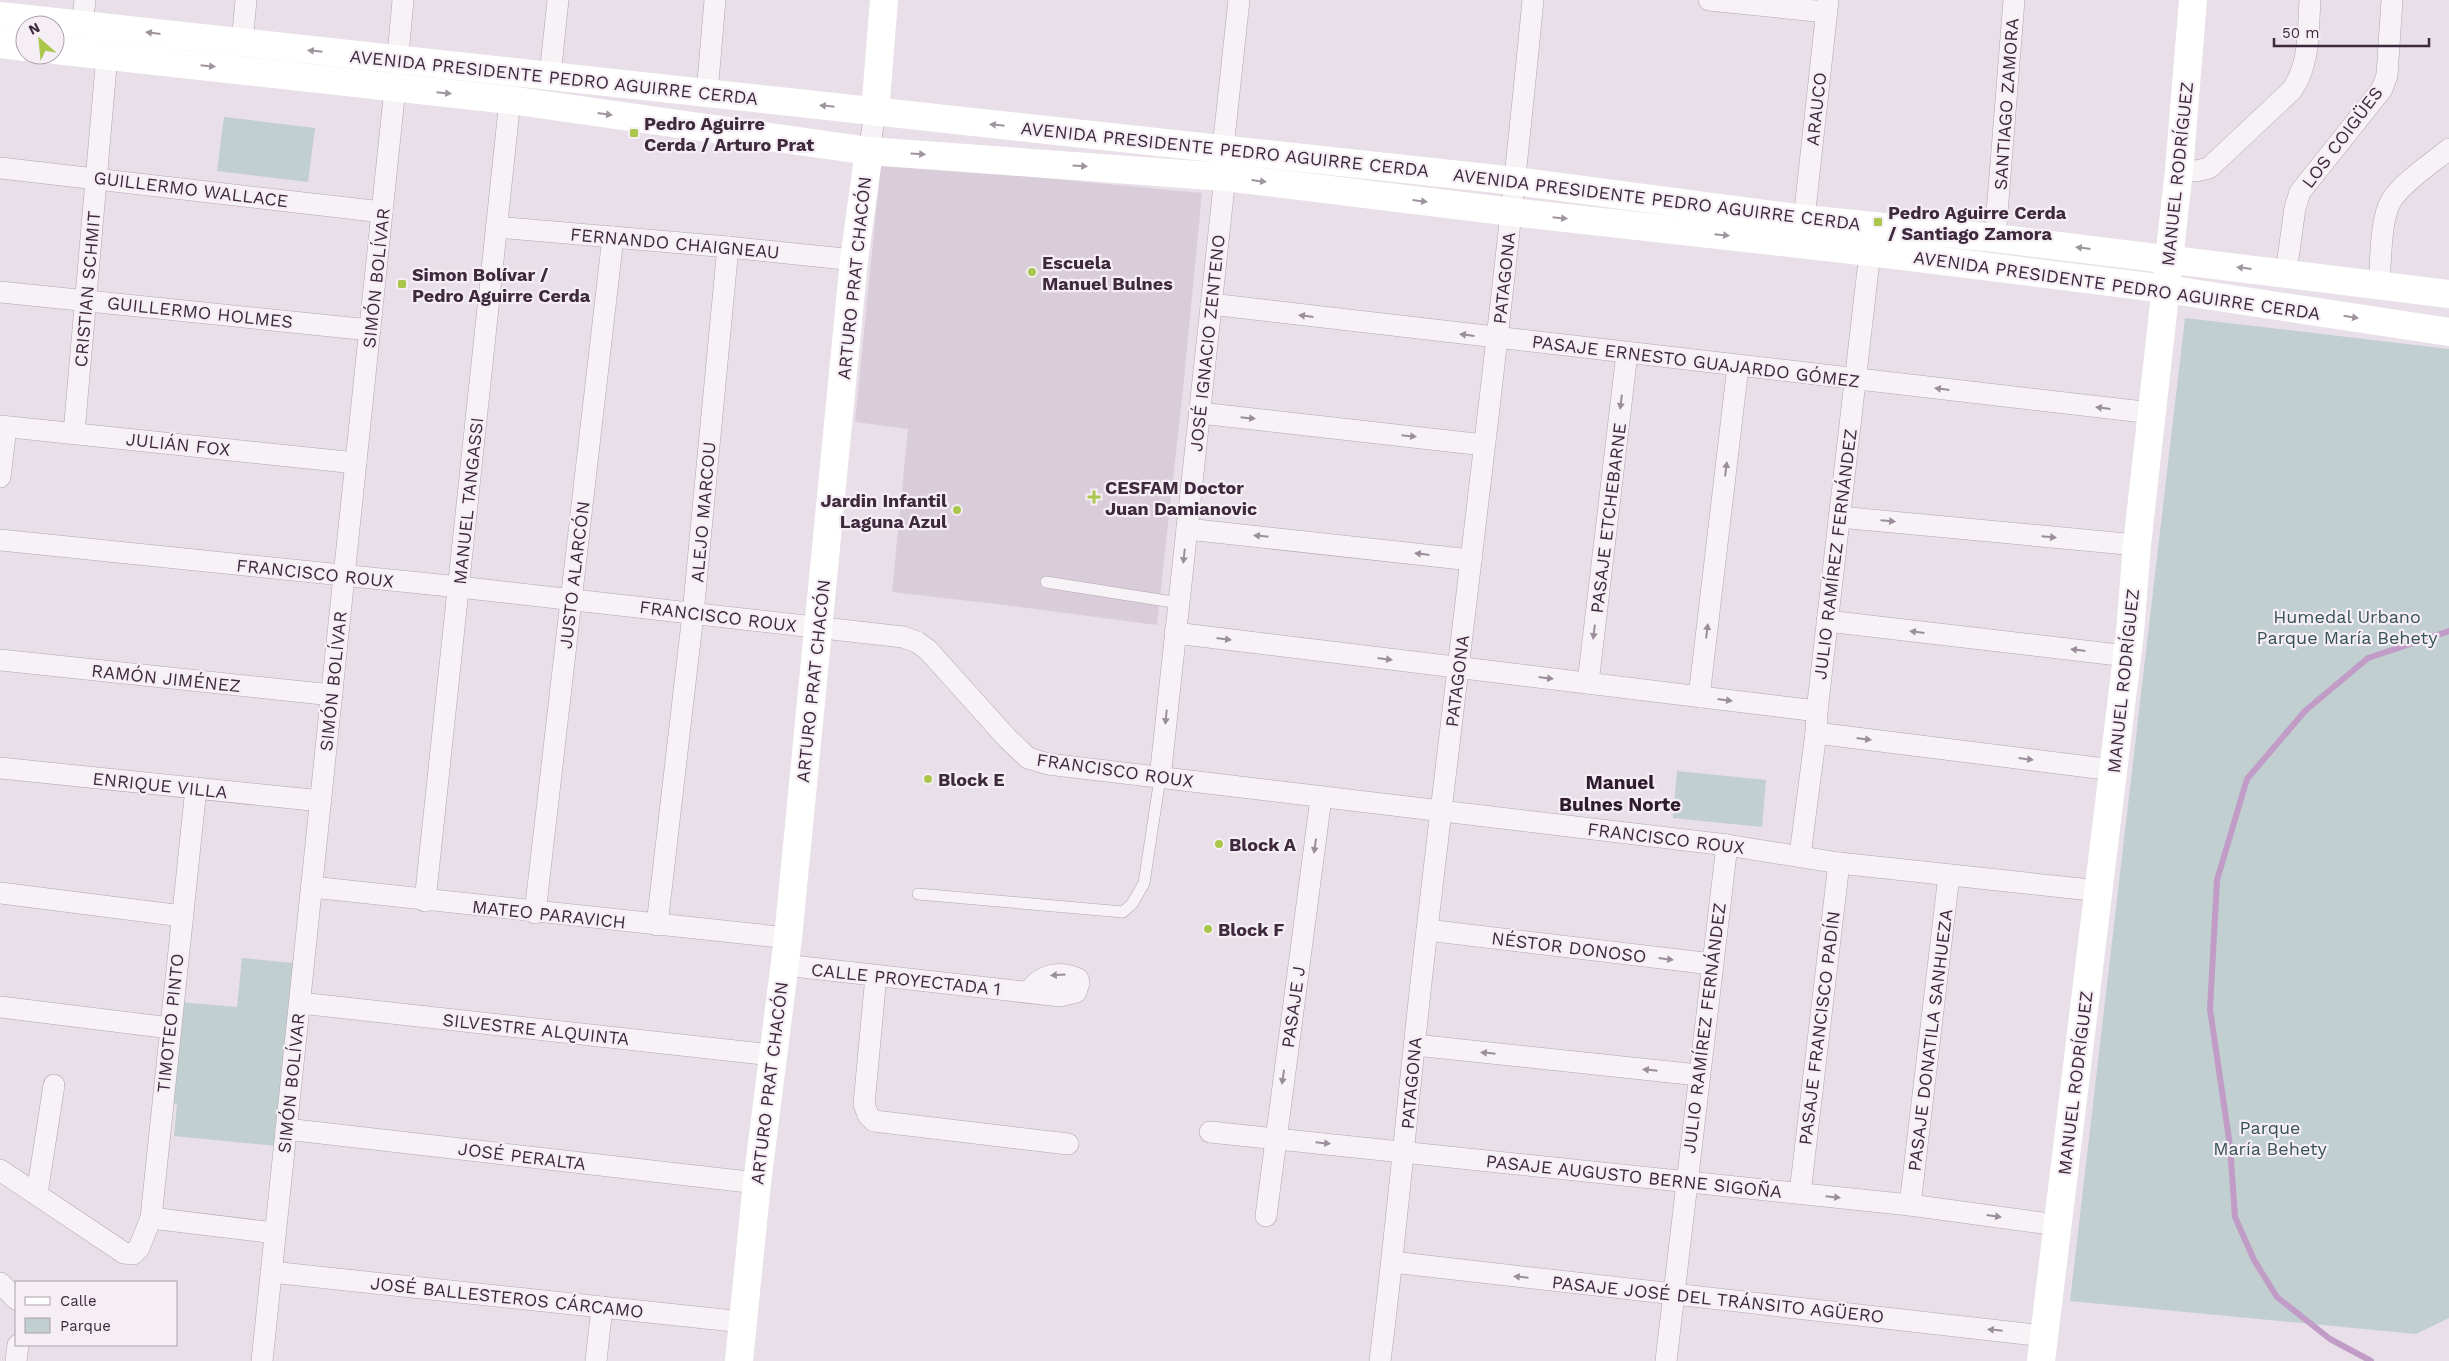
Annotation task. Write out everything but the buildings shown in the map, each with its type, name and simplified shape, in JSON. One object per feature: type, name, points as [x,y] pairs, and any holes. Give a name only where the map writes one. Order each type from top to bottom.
[{"type":"main road","name":"ARTURO PRAT CHACÓN","points":[[875,112],[884,0]]},
{"type":"main road","name":"MANUEL RODRÍGUEZ","points":[[2042,1348],[2100,891],[2127,656],[2137,545],[2179,170],[2193,0]]},
{"type":"main road","name":"AVENIDA PRESIDENTE PEDRO AGUIRRE CERDA","points":[[0,16],[84,12],[242,43],[1516,181],[1804,219],[1995,238],[2449,294]]},
{"type":"main road","points":[[0,44],[15,46]]},
{"type":"main road","name":"AVENIDA PRESIDENTE PEDRO AGUIRRE CERDA","points":[[65,51],[510,100],[869,151],[1226,177],[1512,212],[1870,252],[2166,289],[2449,332]]},
{"type":"main road","points":[[1223,148],[1226,177]]},
{"type":"main road","name":"ARTURO PRAT CHACÓN","points":[[739,1361],[757,1184],[788,938],[854,260],[869,151]]},
{"type":"street","points":[[242,43],[246,0]]},
{"type":"street","name":"SIMÓN BOLÍVAR","points":[[262,1361],[403,0]]},
{"type":"street","points":[[550,76],[558,0]]},
{"type":"street","points":[[707,93],[715,0]]},
{"type":"street","points":[[1223,148],[1239,0]]},
{"type":"street","name":"PATAGONA","points":[[1380,1361],[1405,1152],[1427,930],[1516,181],[1533,0]]},
{"type":"street","points":[[1709,0],[1827,6]]},
{"type":"street","name":"SANTIAGO ZAMORA","points":[[1995,238],[2014,0]]},
{"type":"street","points":[[2179,170],[2196,171],[2209,168],[2292,90],[2300,79],[2305,65],[2310,0]]},
{"type":"street","name":"LOS COIGÜES","points":[[2286,273],[2295,208],[2300,192],[2374,100],[2387,75],[2392,0]]},
{"type":"street","name":"ARAUCO","points":[[1804,219],[1827,6]]},
{"type":"street","name":"CRISTIAN SCHMIT","points":[[74,433],[108,55]]},
{"type":"street","name":"MANUEL TANGASSI","points":[[425,901],[510,100]]},
{"type":"street","name":"ARTURO PRAT CHACÓN","points":[[869,151],[875,112]]},
{"type":"street","points":[[2379,285],[2384,226],[2391,202],[2399,192],[2449,149]]},
{"type":"street","name":"GUILLERMO WALLACE","points":[[0,168],[382,212]]},
{"type":"street","name":"JOSÉ IGNACIO ZENTENO","points":[[1160,778],[1226,177]]},
{"type":"street","name":"FERNANDO CHAIGNEAU","points":[[496,227],[854,260]]},
{"type":"street","name":"JUSTO ALARCÓN","points":[[535,913],[613,237]]},
{"type":"street","name":"ALEJO MARCOU","points":[[657,925],[693,614],[728,247]]},
{"type":"street","name":"JULIO RAMÍREZ FERNÁNDEZ","points":[[1800,855],[1816,733],[1816,711],[1870,252]]},
{"type":"street","name":"GUILLERMO HOLMES","points":[[0,292],[370,330]]},
{"type":"street","name":"PASAJE ERNESTO GUAJARDO GÓMEZ","points":[[1211,304],[2152,413]]},
{"type":"street","name":"PASAJE ETCHEBARNE","points":[[1588,683],[1627,353]]},
{"type":"street","points":[[1700,697],[1738,366]]},
{"type":"street","points":[[1200,413],[1484,445]]},
{"type":"street","points":[[0,477],[3,426]]},
{"type":"street","name":"JULIÁN FOX","points":[[3,426],[356,463]]},
{"type":"street","points":[[1839,517],[2137,545]]},
{"type":"street","points":[[1187,529],[1471,560]]},
{"type":"street","name":"FRANCISCO ROUX","points":[[0,540],[344,576],[459,586],[903,637],[917,642],[928,650],[990,721],[1028,758],[1048,764],[1727,845],[1800,855],[1839,863],[2100,891]]},
{"type":"street","points":[[1827,621],[2127,656]]},
{"type":"street","points":[[1176,633],[1816,711]]},
{"type":"street","name":"RAMÓN JIMÉNEZ","points":[[0,660],[332,695]]},
{"type":"street","points":[[1816,733],[2113,770]]},
{"type":"street","name":"ENRIQUE VILLA","points":[[0,768],[321,801]]},
{"type":"street","name":"TIMOTEO PINTO","points":[[37,1194],[124,1254],[134,1254],[139,1248],[151,1218],[196,788]]},
{"type":"street","name":"PASAJE J","points":[[1266,1216],[1321,798]]},
{"type":"street","name":"JULIO RAMÍREZ FERNÁNDEZ","points":[[1666,1361],[1672,1294],[1727,845]]},
{"type":"street","name":"PASAJE FRANCISCO PADÍN","points":[[1800,1193],[1839,863]]},
{"type":"street","name":"PASAJE DONATILA SANHUEZA","points":[[1910,1204],[1950,875]]},
{"type":"street","name":"MATEO PARAVICH","points":[[312,887],[535,913],[788,938]]},
{"type":"street","points":[[0,893],[182,916]]},
{"type":"street","name":"NÉSTOR DONOSO","points":[[1427,930],[1712,964]]},
{"type":"street","name":"CALLE PROYECTADA 1","points":[[784,965],[1029,992]]},
{"type":"street","points":[[876,976],[864,1104],[868,1115],[874,1121],[1068,1144]]},
{"type":"street","name":"SILVESTRE ALQUINTA","points":[[300,1003],[772,1055]]},
{"type":"street","points":[[0,1008],[170,1028]]},
{"type":"street","points":[[1415,1044],[1698,1075]]},
{"type":"street","points":[[0,1170],[37,1194],[54,1085]]},
{"type":"street","name":"JOSÉ PERALTA","points":[[286,1129],[757,1184]]},
{"type":"street","name":"PASAJE AUGUSTO BERNE SIGOÑA","points":[[1210,1132],[1910,1204],[2058,1224]]},
{"type":"street","points":[[151,1218],[276,1233]]},
{"type":"street","name":"PASAJE JOSÉ DEL TRÁNSITO AGÜERO","points":[[1392,1262],[1672,1294],[2042,1348]]},
{"type":"street","name":"JOSÉ BALLESTEROS CÁRCAMO","points":[[271,1272],[743,1322]]},
{"type":"street","points":[[596,1361],[602,1307]]},
{"type":"street","points":[[16,1361],[18,1346]]},
{"type":"lane","points":[[1046,582],[1179,603]]},
{"type":"lane","points":[[918,894],[1123,912],[1135,899],[1144,883],[1160,778]]},
{"type":"shaded area","points":[[881,163],[1202,193],[1157,625],[892,592],[908,429],[855,422]]},
{"type":"green space","points":[[224,117],[315,128],[308,182],[217,171]]},
{"type":"green space","name":"Parque María Behety","points":[[2185,318],[2449,349],[2449,1318],[2416,1334],[2070,1301]]},
{"type":"green space","points":[[1677,771],[1766,780],[1762,827],[1673,818]]},
{"type":"green space","points":[[242,958],[294,963],[278,1146],[174,1136],[177,1104],[170,1103],[179,1002],[237,1007]]},
{"type":"waterway","points":[[2371,1361],[2330,1339],[2277,1297],[2254,1260],[2235,1217],[2230,1146],[2210,1009],[2217,880],[2247,779],[2305,711],[2368,658],[2449,631]]},
{"type":"place","name":"Pedro Aguirre Cerda / Arturo Prat","points":[[634,133]]},
{"type":"place","name":"Pedro Aguirre Cerda / Santiago Zamora","points":[[1878,222]]},
{"type":"place","name":"Escuela Manuel Bulnes","points":[[1032,272]]},
{"type":"place","name":"Simon Bolívar / Pedro Aguirre Cerda","points":[[402,284]]},
{"type":"place","name":"CESFAM Doctor Juan Damianovic","points":[[1094,497]]},
{"type":"place","name":"Jardin Infantil Laguna Azul","points":[[957,510]]},
{"type":"place","name":"Block E","points":[[928,779]]},
{"type":"place","name":"Block A","points":[[1219,844]]},
{"type":"place","name":"Block F","points":[[1208,929]]},
{"type":"district","name":"Manuel Bulnes Norte","points":[[1620,793]]},
{"type":"park label","name":"Humedal Urbano Parque María Behety","points":[[2347,626]]}]
